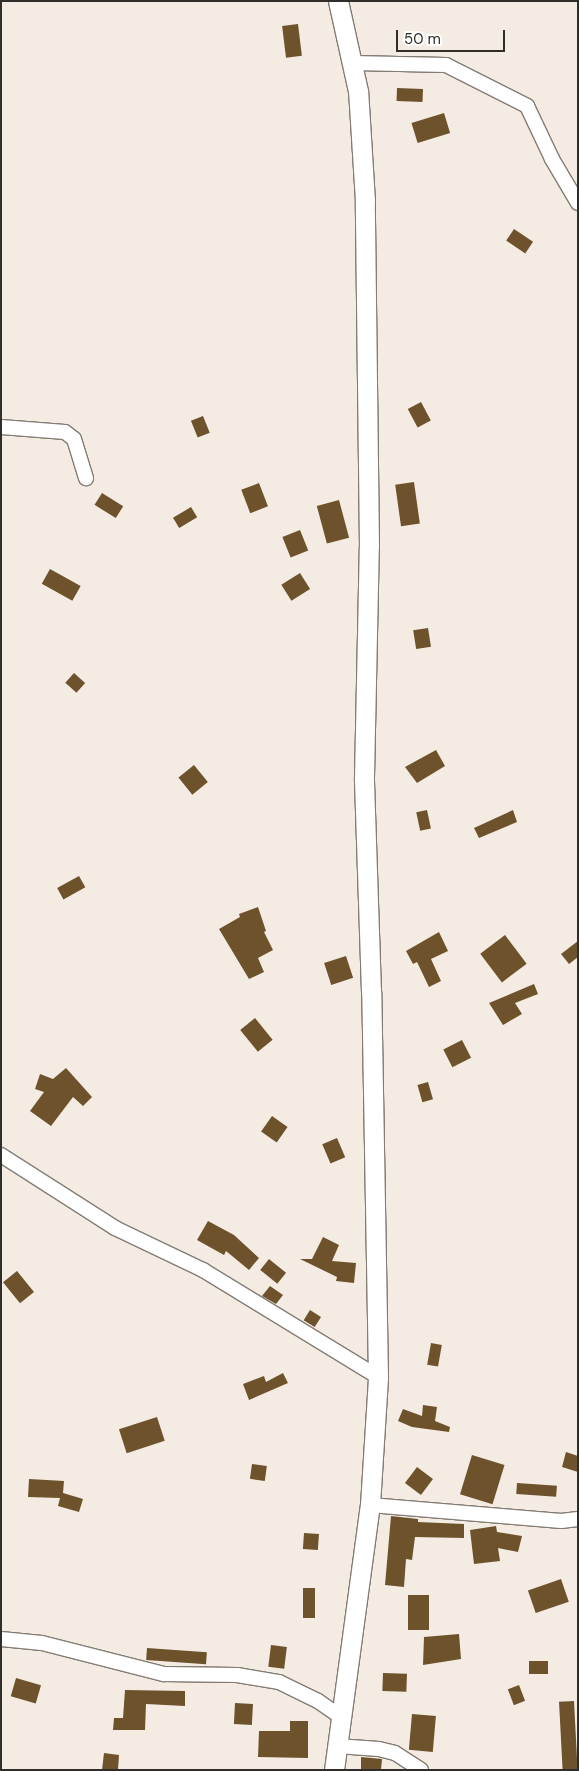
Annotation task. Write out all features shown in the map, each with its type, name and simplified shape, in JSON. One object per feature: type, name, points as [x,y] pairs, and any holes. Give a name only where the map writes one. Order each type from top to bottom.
[{"type":"street","points":[[334,1770],[370,1504],[378,1377],[372,992],[364,777],[369,572],[366,277],[361,121],[353,63],[338,1]]},
{"type":"street","points":[[353,63],[446,65],[527,106],[552,159],[578,202]]},
{"type":"street","points":[[1,427],[65,432],[74,439],[86,478]]},
{"type":"street","points":[[1,1156],[115,1228],[203,1270],[378,1377]]},
{"type":"street","points":[[370,1504],[561,1521],[578,1520]]},
{"type":"street","points":[[1,1639],[42,1643],[164,1674],[237,1675],[279,1682],[318,1701],[342,1718]]},
{"type":"street","points":[[337,1746],[395,1753],[421,1770]]},
{"type":"building","points":[[298,24],[302,56],[286,58],[282,26]]},
{"type":"building","points":[[397,88],[423,89],[423,102],[397,101]]},
{"type":"building","points":[[444,113],[450,133],[418,143],[411,123]]},
{"type":"building","points":[[514,229],[533,242],[525,253],[506,241]]},
{"type":"building","points":[[421,402],[431,421],[418,428],[408,409]]},
{"type":"building","points":[[203,416],[210,433],[198,438],[191,421]]},
{"type":"building","points":[[414,482],[420,524],[401,526],[395,485]]},
{"type":"building","points":[[259,483],[268,506],[250,513],[241,490]]},
{"type":"building","points":[[102,493],[123,506],[116,518],[95,505]]},
{"type":"building","points":[[339,500],[349,538],[327,544],[317,506]]},
{"type":"building","points":[[191,507],[197,517],[179,528],[173,518]]},
{"type":"building","points":[[300,530],[308,550],[291,558],[282,537]]},
{"type":"building","points":[[50,569],[81,586],[72,601],[42,584]]},
{"type":"building","points":[[300,573],[310,589],[291,601],[281,585]]},
{"type":"building","points":[[428,628],[431,647],[416,649],[413,630]]},
{"type":"building","points":[[74,673],[85,683],[76,693],[65,683]]},
{"type":"building","points":[[436,750],[445,766],[417,783],[405,767]]},
{"type":"building","points":[[194,765],[208,782],[192,795],[178,778]]},
{"type":"building","points":[[427,810],[431,829],[420,831],[416,812]]},
{"type":"building","points":[[513,810],[517,822],[479,838],[474,828]]},
{"type":"building","points":[[79,876],[85,887],[63,899],[57,888]]},
{"type":"building","points":[[258,907],[266,931],[264,932],[273,950],[258,958],[264,972],[249,979],[219,929],[240,917],[239,914]]},
{"type":"building","points":[[439,932],[448,951],[431,959],[441,981],[429,987],[417,962],[413,964],[406,951]]},
{"type":"building","points":[[505,935],[527,964],[502,982],[480,954]]},
{"type":"building","points":[[578,941],[578,957],[569,964],[561,954]]},
{"type":"building","points":[[346,956],[353,978],[331,985],[324,963]]},
{"type":"building","points":[[534,984],[538,994],[515,1003],[522,1014],[503,1025],[489,1003]]},
{"type":"building","points":[[255,1018],[273,1040],[258,1052],[240,1030]]},
{"type":"building","points":[[462,1040],[471,1058],[452,1067],[443,1050]]},
{"type":"building","points":[[66,1068],[92,1097],[83,1106],[73,1097],[51,1126],[30,1111],[44,1092],[35,1089],[40,1074],[53,1079]]},
{"type":"building","points":[[428,1082],[433,1099],[422,1102],[417,1085]]},
{"type":"building","points":[[272,1116],[288,1127],[277,1142],[261,1132]]},
{"type":"building","points":[[337,1138],[345,1157],[330,1164],[322,1144]]},
{"type":"building","points":[[208,1221],[234,1235],[259,1258],[249,1270],[226,1251],[224,1255],[197,1240]]},
{"type":"building","points":[[323,1237],[339,1245],[332,1261],[356,1263],[354,1283],[336,1281],[337,1277],[300,1259],[312,1259]]},
{"type":"building","points":[[269,1259],[286,1273],[277,1284],[260,1270]]},
{"type":"building","points":[[17,1271],[34,1292],[20,1303],[3,1282]]},
{"type":"building","points":[[270,1286],[283,1295],[276,1304],[262,1296]]},
{"type":"building","points":[[310,1310],[321,1317],[315,1327],[304,1320]]},
{"type":"building","points":[[431,1343],[442,1345],[438,1367],[427,1365]]},
{"type":"building","points":[[283,1373],[288,1383],[249,1400],[243,1384],[264,1376],[266,1382]]},
{"type":"building","points":[[423,1405],[437,1407],[435,1421],[450,1427],[449,1432],[412,1427],[398,1421],[403,1409],[422,1416]]},
{"type":"building","points":[[157,1417],[165,1441],[127,1453],[119,1429]]},
{"type":"building","points":[[566,1452],[578,1456],[578,1472],[562,1467]]},
{"type":"building","points":[[472,1455],[505,1465],[493,1504],[460,1494]]},
{"type":"building","points":[[252,1464],[267,1466],[265,1481],[250,1479]]},
{"type":"building","points":[[417,1467],[433,1479],[421,1495],[405,1483]]},
{"type":"building","points":[[29,1479],[64,1481],[63,1493],[83,1499],[79,1512],[58,1506],[60,1498],[28,1497]]},
{"type":"building","points":[[517,1483],[557,1486],[556,1497],[516,1494]]},
{"type":"building","points":[[391,1516],[418,1519],[418,1522],[464,1524],[464,1538],[415,1537],[412,1560],[406,1559],[404,1587],[385,1585]]},
{"type":"building","points":[[496,1526],[497,1532],[522,1536],[518,1552],[498,1548],[500,1561],[474,1564],[470,1530]]},
{"type":"building","points":[[304,1533],[319,1534],[318,1550],[303,1549]]},
{"type":"building","points":[[561,1579],[569,1602],[536,1613],[528,1590]]},
{"type":"building","points":[[303,1588],[315,1588],[315,1618],[303,1618]]},
{"type":"building","points":[[408,1595],[429,1595],[429,1630],[408,1630]]},
{"type":"building","points":[[459,1634],[461,1659],[423,1665],[424,1637]]},
{"type":"building","points":[[271,1645],[287,1647],[284,1669],[268,1667]]},
{"type":"building","points":[[147,1648],[207,1652],[206,1664],[146,1660]]},
{"type":"building","points":[[529,1661],[548,1661],[548,1674],[529,1674]]},
{"type":"building","points":[[383,1673],[407,1674],[406,1692],[382,1691]]},
{"type":"building","points":[[16,1678],[41,1685],[36,1703],[11,1696]]},
{"type":"building","points":[[519,1685],[525,1701],[514,1705],[508,1689]]},
{"type":"building","points":[[125,1690],[185,1691],[185,1706],[146,1704],[145,1730],[113,1730],[114,1718],[123,1718]]},
{"type":"building","points":[[574,1701],[578,1770],[563,1770],[559,1702]]},
{"type":"building","points":[[235,1703],[253,1704],[252,1725],[234,1724]]},
{"type":"building","points":[[412,1714],[436,1716],[433,1752],[409,1750]]},
{"type":"building","points":[[290,1721],[308,1721],[308,1758],[258,1757],[259,1731],[290,1731]]},
{"type":"building","points":[[104,1753],[119,1755],[118,1770],[102,1770]]},
{"type":"building","points":[[361,1757],[382,1759],[381,1770],[361,1770]]}]
